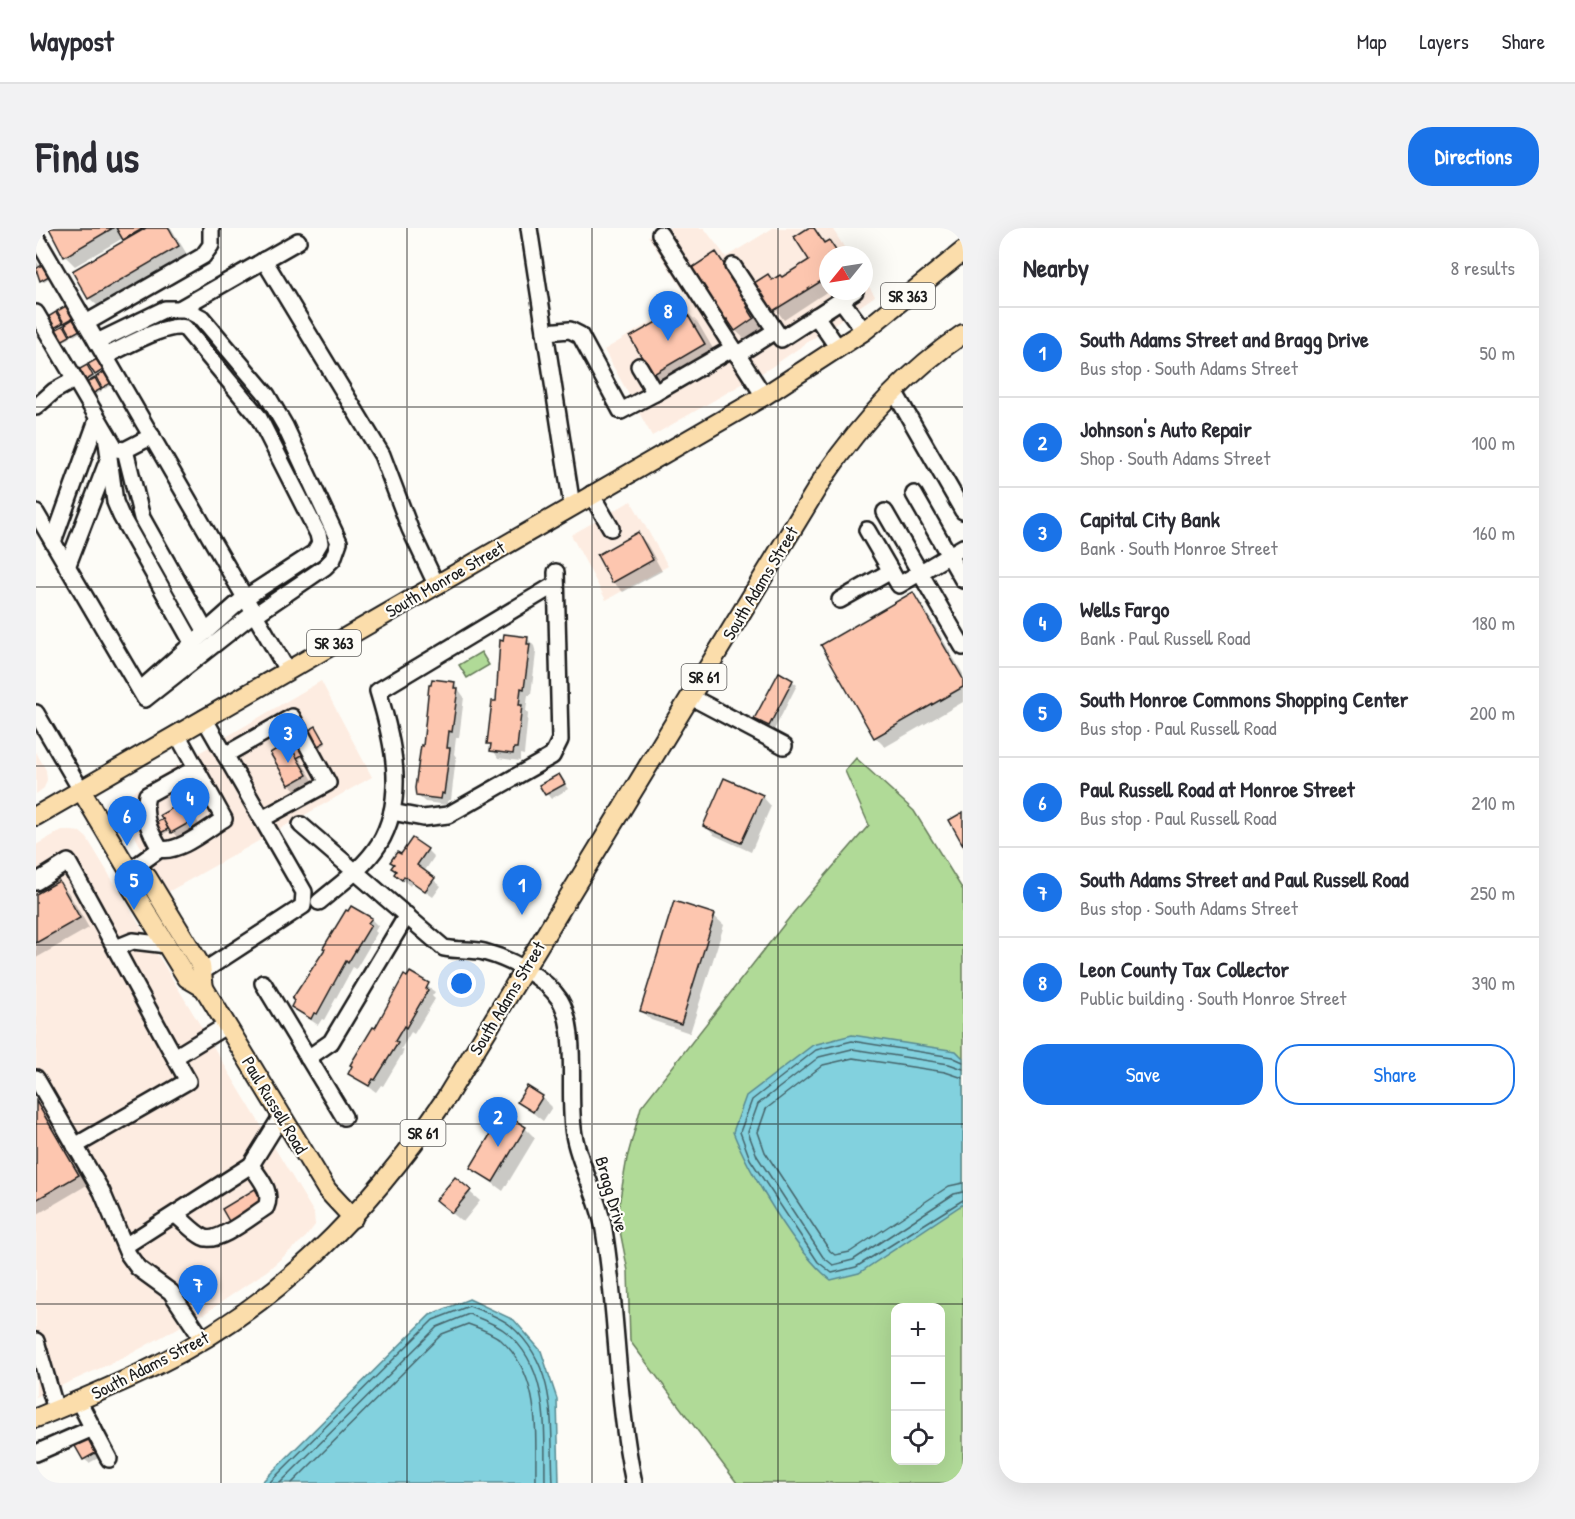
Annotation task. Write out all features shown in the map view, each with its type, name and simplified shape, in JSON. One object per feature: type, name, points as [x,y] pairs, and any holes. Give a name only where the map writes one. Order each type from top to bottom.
[{"type":"main road","name":"SR 363","points":[[851,339],[963,251]]},
{"type":"main road","name":"SR 61","points":[[894,391],[963,334]]},
{"type":"main road","name":"South Monroe Street","points":[[36,816],[764,396],[851,339]]},
{"type":"main road","name":"South Adams Street","points":[[36,1418],[154,1367],[203,1340],[273,1292],[308,1263],[353,1218],[392,1173],[433,1118],[824,477],[849,441],[894,391]]},
{"type":"main road","name":"Paul Russell Road","points":[[81,790],[129,871],[131,887],[187,978],[203,980]]},
{"type":"main road","name":"Paul Russell Road","points":[[129,871],[147,877],[201,966],[203,980],[226,1025],[327,1190],[353,1218]]},
{"type":"street","points":[[86,323],[203,256],[211,245],[211,228]]},
{"type":"street","points":[[530,228],[572,506]]},
{"type":"street","points":[[660,234],[764,396]]},
{"type":"street","points":[[36,237],[287,670]]},
{"type":"street","points":[[97,342],[153,314],[181,308],[298,241]]},
{"type":"street","points":[[264,260],[382,455],[410,529],[436,584]]},
{"type":"street","points":[[733,266],[781,339],[841,300],[851,339]]},
{"type":"street","points":[[36,513],[145,699],[255,614],[325,567],[333,559],[339,542],[285,426],[267,395],[202,318],[195,312],[181,308]]},
{"type":"street","points":[[36,313],[116,449],[125,450],[152,436]]},
{"type":"street","points":[[816,316],[851,339]]},
{"type":"street","points":[[105,356],[144,338],[178,326],[185,328],[245,398],[263,424],[318,534],[320,543],[314,553],[245,598],[140,690]]},
{"type":"street","points":[[545,332],[570,330],[580,335],[621,411],[775,331]]},
{"type":"street","points":[[639,366],[655,393]]},
{"type":"street","points":[[36,407],[54,391],[74,380]]},
{"type":"street","points":[[894,391],[963,511]]},
{"type":"street","points":[[53,542],[97,420]]},
{"type":"street","points":[[106,435],[116,502],[121,516],[193,644]]},
{"type":"street","points":[[125,450],[142,518],[206,632]]},
{"type":"street","points":[[67,567],[109,456]]},
{"type":"street","points":[[914,494],[963,580]]},
{"type":"street","points":[[591,495],[611,528]]},
{"type":"street","points":[[885,512],[963,648]]},
{"type":"street","points":[[867,530],[899,585],[963,547]]},
{"type":"street","points":[[840,600],[891,571]]},
{"type":"street","points":[[319,902],[356,872],[379,844],[395,802],[395,776],[378,692],[556,578],[560,740],[552,756],[448,815],[423,818],[392,812]]},
{"type":"street","points":[[691,698],[784,746]]},
{"type":"street","name":"Paul Russell Road","points":[[36,713],[40,730],[81,790]]},
{"type":"street","points":[[225,755],[292,717],[328,783],[262,819]]},
{"type":"street","points":[[203,980],[303,906],[304,892],[204,718]]},
{"type":"street","points":[[129,871],[160,849],[167,850],[176,847],[224,819],[177,734]]},
{"type":"street","points":[[160,849],[148,828],[144,806],[147,795],[196,768]]},
{"type":"street","name":"Bragg Drive","points":[[301,825],[444,948],[464,952],[482,951],[502,958],[524,970],[552,991],[567,1017],[574,1136],[604,1227],[625,1443],[634,1483]]},
{"type":"street","points":[[36,882],[68,862],[116,948],[128,976],[188,1081],[75,1146]]},
{"type":"street","points":[[308,1058],[331,1042],[407,915]]},
{"type":"street","points":[[116,948],[133,941],[166,945]]},
{"type":"street","points":[[263,983],[344,1117]]},
{"type":"street","points":[[175,1057],[226,1025]]},
{"type":"street","points":[[36,1078],[102,1192],[125,1246],[138,1268],[171,1292],[203,1340]]},
{"type":"street","points":[[125,1246],[251,1165],[282,1115]]},
{"type":"street","points":[[176,1215],[203,1237],[211,1239],[220,1237],[266,1207],[269,1200],[268,1191],[251,1165]]},
{"type":"street","points":[[36,1341],[56,1410]]},
{"type":"street","points":[[78,1400],[109,1459]]},
{"type":"street","points":[[36,1454],[93,1428]]},
{"type":"shaded area","points":[[660,228],[704,228],[726,257],[773,228],[832,228],[843,246],[819,246],[819,300],[869,300],[770,368],[652,436],[604,350],[689,299],[648,236]]},
{"type":"shaded area","points":[[631,501],[668,566],[606,600],[571,535]]},
{"type":"shaded area","points":[[321,681],[372,777],[168,892],[122,815],[120,807],[124,797]]},
{"type":"shaded area","points":[[36,752],[46,770],[47,780],[44,788],[36,794]]},
{"type":"shaded area","points":[[62,830],[80,832],[87,838],[314,1213],[315,1225],[306,1237],[268,1270],[207,1312],[125,1357],[36,1397],[36,845]]},
{"type":"green space","points":[[481,652],[489,665],[467,678],[459,665]]},
{"type":"green space","points":[[856,758],[914,811],[963,890],[963,1483],[737,1483],[630,1341],[628,1271],[617,1216],[627,1158],[641,1107],[793,913],[869,825],[845,771]]},
{"type":"water","points":[[852,1035],[956,1051],[963,1058],[963,1204],[859,1273],[831,1280],[804,1252],[775,1211],[750,1168],[733,1132],[746,1096],[813,1045]]},
{"type":"water","points":[[469,1299],[514,1320],[541,1351],[557,1399],[559,1483],[261,1483],[430,1315]]},
{"type":"building","points":[[49,228],[113,228],[64,257]]},
{"type":"building","points":[[116,228],[144,228],[123,240]]},
{"type":"building","points":[[146,228],[169,228],[179,246],[88,299],[72,271]]},
{"type":"building","points":[[808,228],[814,228],[824,243],[829,240],[833,246],[819,246],[819,283],[773,311],[754,283],[768,274],[772,280],[780,275],[782,277],[809,260],[794,237]]},
{"type":"building","points":[[716,252],[750,304],[747,307],[754,318],[735,331],[727,319],[724,322],[690,269]]},
{"type":"building","points":[[42,265],[49,276],[40,281],[36,269]]},
{"type":"building","points":[[66,306],[73,318],[64,323],[57,311]]},
{"type":"building","points":[[683,307],[705,344],[652,375],[630,337]]},
{"type":"building","points":[[56,312],[63,323],[54,328],[48,317]]},
{"type":"building","points":[[73,319],[80,330],[71,335],[65,324]]},
{"type":"building","points":[[64,325],[70,336],[61,341],[55,330]]},
{"type":"building","points":[[97,359],[103,370],[95,375],[88,364]]},
{"type":"building","points":[[87,365],[93,376],[85,381],[78,370]]},
{"type":"building","points":[[104,372],[111,383],[102,388],[96,377]]},
{"type":"building","points":[[95,378],[101,389],[92,394],[86,383]]},
{"type":"building","points":[[638,532],[653,560],[612,583],[597,555]]},
{"type":"building","points":[[913,592],[963,679],[963,687],[874,738],[821,645]]},
{"type":"building","points":[[504,634],[528,637],[527,644],[530,644],[524,689],[521,688],[519,705],[522,705],[517,748],[514,748],[513,754],[490,751],[491,744],[487,744],[492,701],[496,701],[500,640],[503,641]]},
{"type":"building","points":[[779,672],[793,680],[769,726],[754,719]]},
{"type":"building","points":[[432,679],[455,682],[454,688],[458,688],[452,732],[449,731],[447,748],[450,748],[444,794],[442,793],[441,799],[416,796],[415,788],[421,745],[423,746],[429,685]]},
{"type":"building","points":[[316,726],[325,742],[297,758],[288,742]]},
{"type":"building","points":[[288,742],[307,775],[289,785],[270,753]]},
{"type":"building","points":[[559,774],[565,784],[545,795],[539,785]]},
{"type":"building","points":[[724,778],[763,795],[741,843],[703,826]]},
{"type":"building","points":[[183,802],[194,820],[171,833],[160,815]]},
{"type":"building","points":[[963,812],[963,845],[949,820]]},
{"type":"building","points":[[163,819],[168,829],[157,835],[151,825]]},
{"type":"building","points":[[412,838],[428,849],[417,865],[435,878],[425,891],[404,876],[402,880],[394,874],[396,871],[391,868],[394,864],[390,862],[397,852],[401,854]]},
{"type":"building","points":[[59,881],[80,918],[36,943],[36,894]]},
{"type":"building","points":[[674,901],[715,914],[681,1024],[640,1011]]},
{"type":"building","points":[[351,906],[372,918],[368,923],[371,925],[348,963],[346,961],[317,1014],[314,1013],[311,1019],[291,1007],[294,1001],[292,999],[325,949],[323,948],[346,910],[348,911]]},
{"type":"building","points":[[410,972],[429,983],[426,989],[428,990],[406,1028],[404,1026],[395,1041],[398,1043],[369,1086],[348,1074],[352,1066],[350,1065],[373,1027],[375,1028],[404,975],[407,977]]},
{"type":"building","points":[[527,1086],[543,1096],[533,1112],[517,1102]]},
{"type":"building","points":[[36,1101],[79,1175],[36,1200]]},
{"type":"building","points":[[503,1113],[526,1127],[493,1182],[470,1168]]},
{"type":"building","points":[[455,1177],[471,1190],[452,1213],[436,1200]]},
{"type":"building","points":[[255,1189],[263,1203],[230,1223],[222,1209]]},
{"type":"building","points":[[91,1437],[99,1451],[83,1460],[75,1446]]},
{"type":"place","name":"Leon County Tax Collector","points":[[668,341]]},
{"type":"place","name":"Capital City Bank","points":[[288,763]]},
{"type":"place","name":"Wells Fargo","points":[[190,828]]},
{"type":"place","name":"Paul Russell Road at Monroe Street","points":[[127,846]]},
{"type":"place","name":"South Monroe Commons Shopping Center","points":[[134,910]]},
{"type":"place","name":"South Adams Street and Bragg Drive","points":[[522,915]]},
{"type":"place","name":"Johnson's Auto Repair","points":[[498,1147]]},
{"type":"place","name":"South Adams Street and Paul Russell Road","points":[[198,1315]]}]
